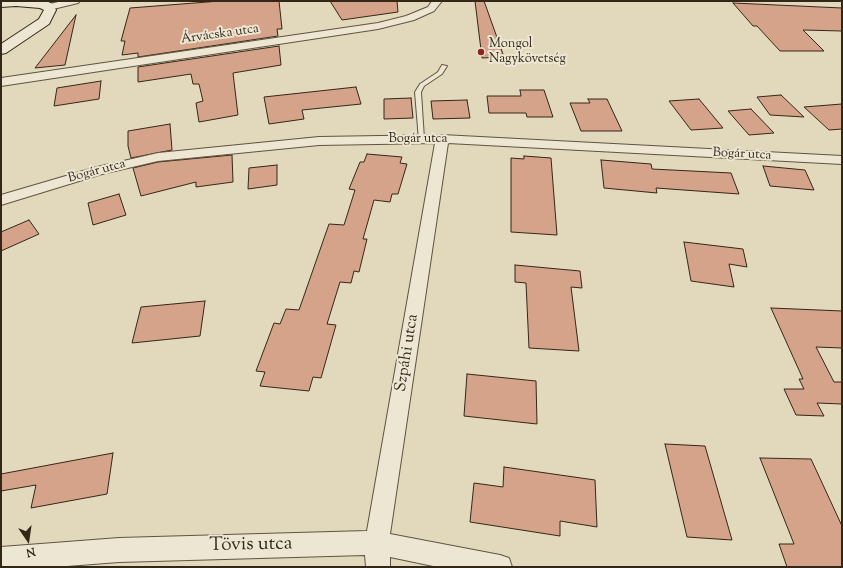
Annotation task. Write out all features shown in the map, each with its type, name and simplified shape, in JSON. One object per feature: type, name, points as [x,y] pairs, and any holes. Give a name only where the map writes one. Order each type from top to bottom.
[{"type":"street","points":[[1,2],[34,2],[49,7],[75,1]]},
{"type":"street","name":"Árvácska utca","points":[[1,82],[378,26],[410,18],[431,9],[437,1]]},
{"type":"street","points":[[1,50],[44,21],[50,10],[49,7]]},
{"type":"street","name":"Bogár utca","points":[[1,200],[98,171],[158,157],[319,141],[442,139],[842,160]]},
{"type":"street","name":"Szpáhi utca","points":[[378,567],[377,543],[442,139]]},
{"type":"street","name":"Tövis utca","points":[[1,559],[119,550],[377,543],[500,567]]},
{"type":"lane","points":[[421,139],[418,92],[422,85],[440,73],[444,66]]},
{"type":"building","points":[[220,1],[279,1],[282,29],[277,29],[278,36],[138,57],[138,53],[122,55],[125,41],[121,41],[130,8]]},
{"type":"building","points":[[330,1],[397,1],[398,12],[342,20]]},
{"type":"building","points":[[475,1],[484,1],[504,57],[482,58]]},
{"type":"building","points":[[733,3],[842,8],[842,31],[803,30],[824,51],[780,51],[757,26],[753,26]]},
{"type":"building","points":[[76,15],[65,65],[35,68]]},
{"type":"building","points":[[279,46],[281,65],[233,73],[238,115],[199,122],[196,103],[203,101],[199,84],[193,84],[191,74],[138,82],[138,67]]},
{"type":"building","points":[[101,81],[99,99],[54,106],[57,88]]},
{"type":"building","points":[[356,87],[361,104],[302,110],[304,119],[269,124],[264,97]]},
{"type":"building","points":[[520,90],[544,90],[553,117],[527,117],[526,113],[489,113],[487,96],[521,96]]},
{"type":"building","points":[[781,95],[804,117],[770,115],[757,97]]},
{"type":"building","points":[[411,98],[413,118],[384,119],[384,99]]},
{"type":"building","points":[[588,99],[607,99],[622,131],[581,131],[570,103],[590,103]]},
{"type":"building","points":[[699,99],[723,128],[691,130],[669,101]]},
{"type":"building","points":[[467,100],[470,118],[433,119],[431,101]]},
{"type":"building","points":[[842,104],[842,129],[829,130],[804,107]]},
{"type":"building","points":[[751,109],[774,133],[749,135],[728,111]]},
{"type":"building","points":[[170,124],[172,150],[131,158],[128,146],[128,131]]},
{"type":"building","points":[[367,154],[402,157],[400,163],[407,164],[398,194],[392,194],[390,202],[374,200],[363,239],[367,239],[359,272],[354,271],[351,283],[340,282],[327,324],[336,325],[321,378],[313,377],[309,391],[260,386],[265,372],[256,371],[274,323],[280,324],[286,309],[299,310],[329,224],[344,225],[355,190],[349,189],[360,162],[364,162]]},
{"type":"building","points":[[232,155],[233,182],[196,187],[196,182],[141,196],[133,168],[158,162]]},
{"type":"building","points":[[524,156],[551,158],[557,235],[511,232],[511,158],[524,159]]},
{"type":"building","points":[[601,160],[651,164],[652,169],[731,173],[739,194],[656,188],[657,193],[604,188]]},
{"type":"building","points":[[277,165],[277,185],[248,189],[249,168]]},
{"type":"building","points":[[763,166],[805,170],[814,190],[770,186]]},
{"type":"building","points":[[119,194],[126,215],[93,225],[88,203]]},
{"type":"building","points":[[29,220],[39,234],[1,251],[1,232]]},
{"type":"building","points":[[684,242],[743,249],[747,267],[729,264],[734,287],[691,281]]},
{"type":"building","points":[[515,265],[580,271],[582,288],[571,287],[579,351],[529,348],[526,283],[515,282]]},
{"type":"building","points":[[205,301],[200,336],[132,343],[141,307]]},
{"type":"building","points":[[771,308],[842,311],[842,348],[816,347],[834,382],[842,382],[842,404],[817,403],[824,416],[796,415],[784,389],[804,389],[799,379],[803,379]]},
{"type":"building","points":[[467,374],[536,381],[537,424],[464,416]]},
{"type":"building","points":[[665,444],[705,446],[732,540],[687,537]]},
{"type":"building","points":[[113,453],[107,494],[31,508],[36,485],[1,491],[1,474]]},
{"type":"building","points":[[760,458],[811,459],[842,526],[842,567],[787,567],[779,544],[794,544]]},
{"type":"building","points":[[504,467],[595,480],[597,527],[560,521],[560,536],[470,522],[474,483],[503,487]]},
{"type":"place","name":"Mongol Nagykövetség","points":[[481,52]]}]
